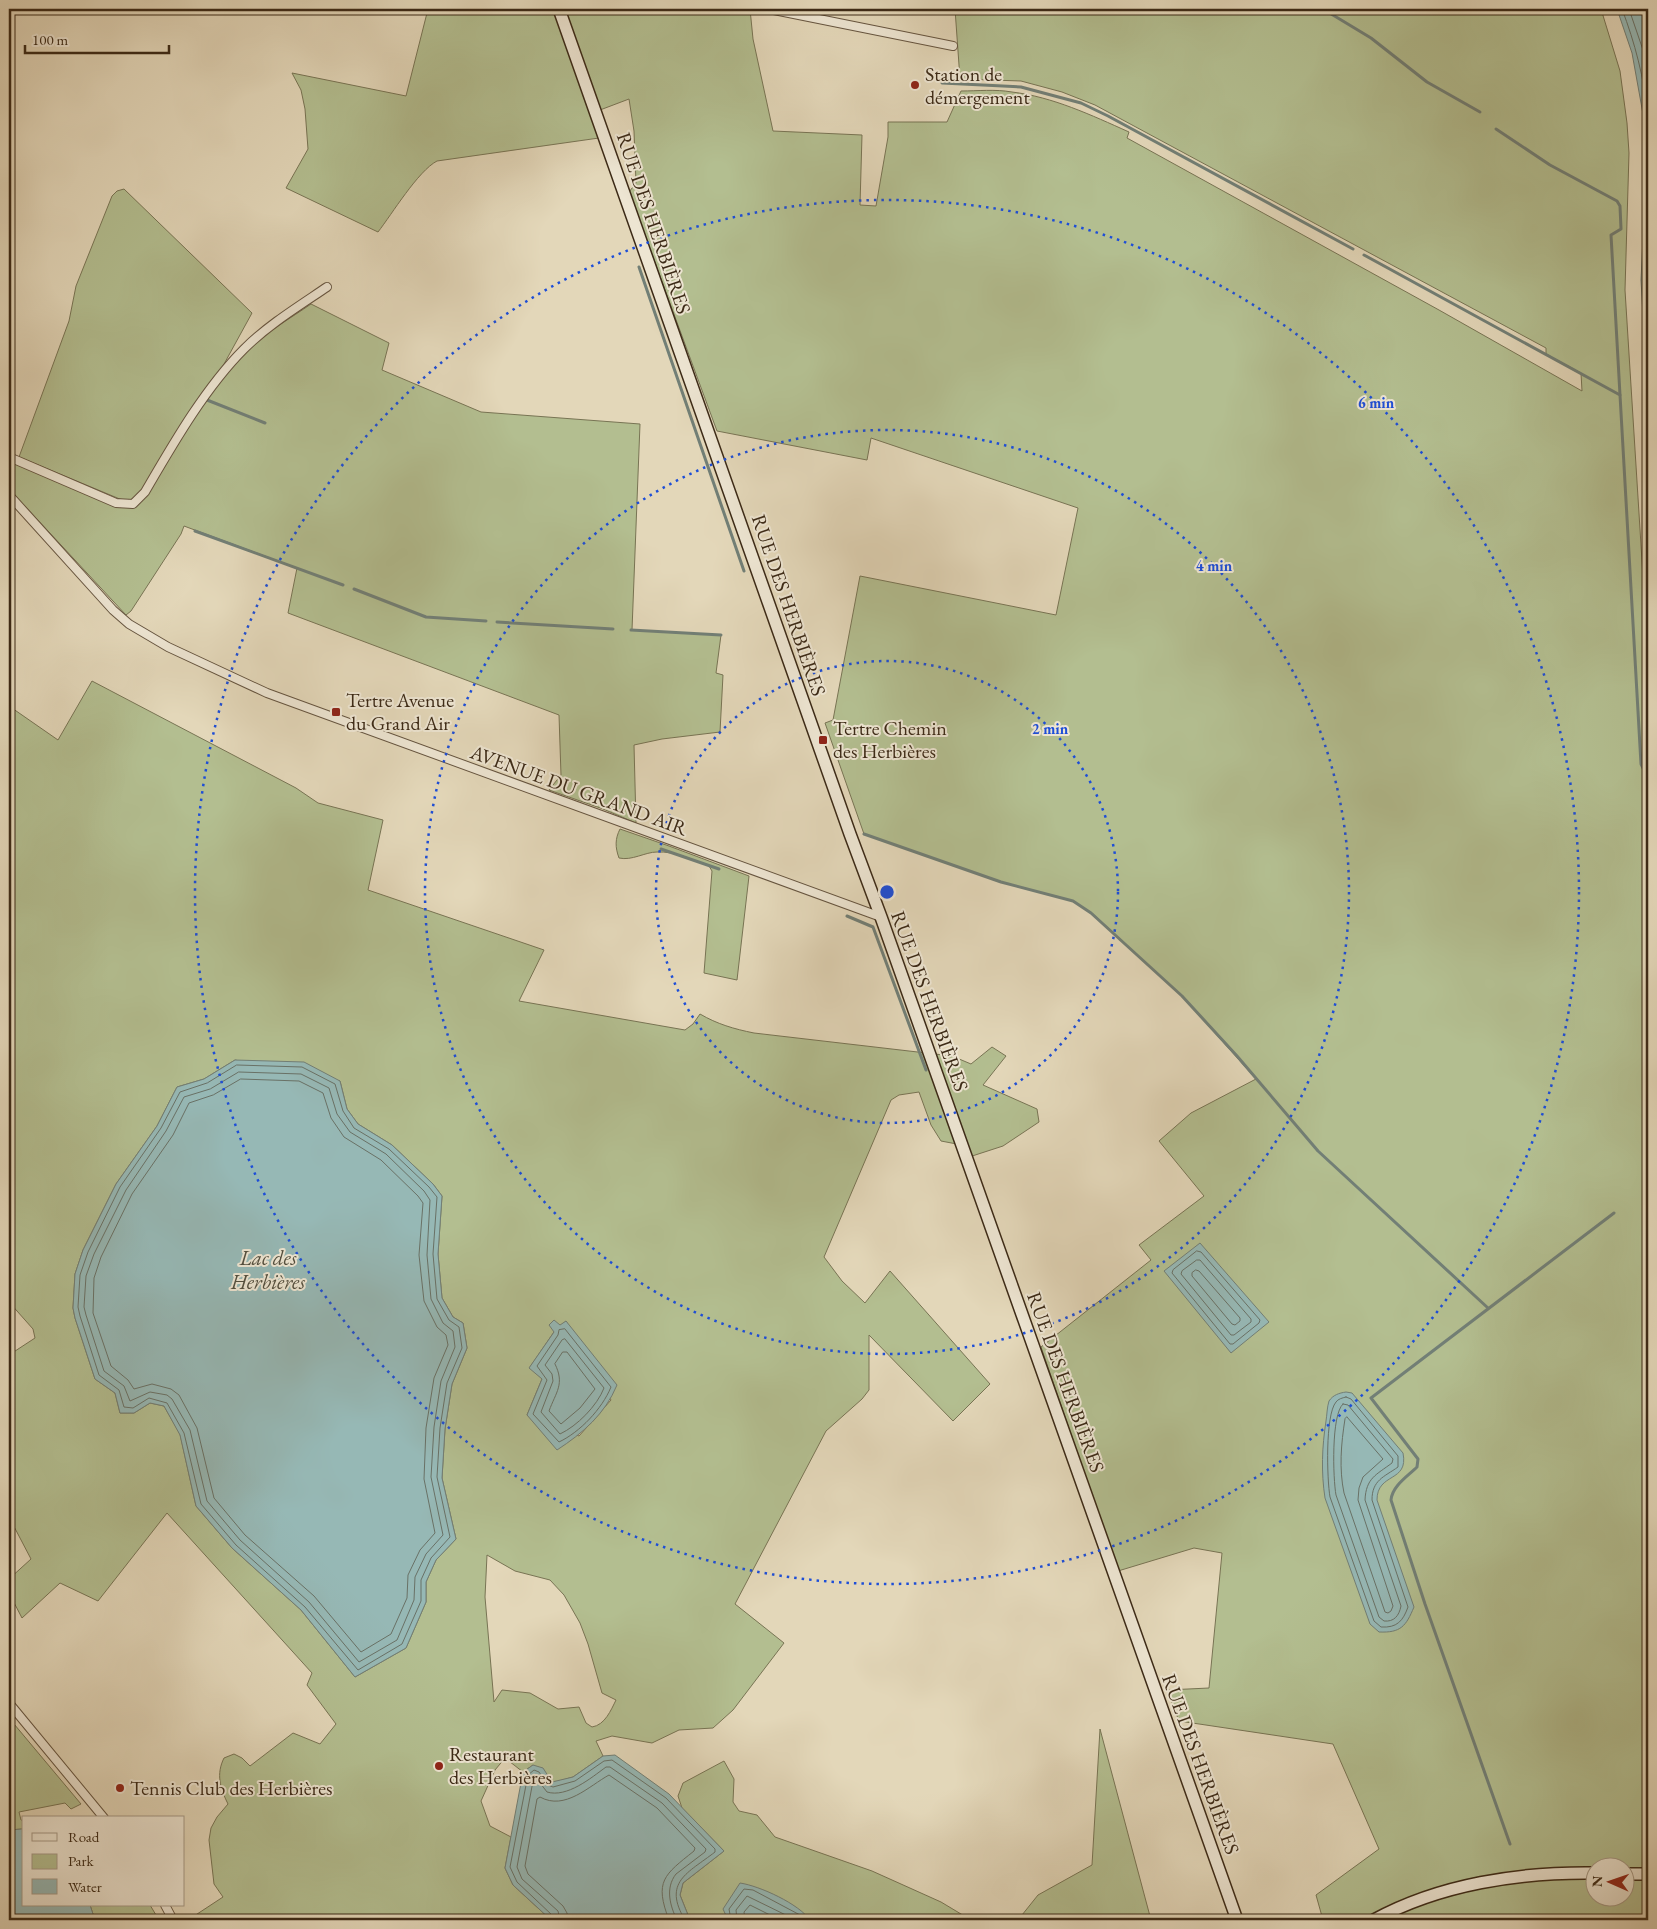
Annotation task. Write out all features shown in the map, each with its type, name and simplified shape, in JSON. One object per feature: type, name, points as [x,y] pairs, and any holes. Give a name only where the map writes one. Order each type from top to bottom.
[{"type":"street","name":"RUE DES HERBIÈRES","points":[[559,9],[1237,1920]]},
{"type":"street","points":[[769,9],[952,46]]},
{"type":"street","points":[[9,457],[116,503],[133,504],[145,492],[204,398],[228,365],[259,336],[327,287]]},
{"type":"street","name":"AVENUE DU GRAND AIR","points":[[9,495],[112,610],[129,624],[168,647],[268,693],[881,917]]},
{"type":"street","points":[[9,1704],[102,1816]]},
{"type":"street","points":[[1374,1920],[1420,1899],[1482,1883],[1542,1875],[1584,1874]]},
{"type":"street","points":[[1634,1874],[1648,1874]]},
{"type":"street","points":[[166,1906],[173,1920]]},
{"type":"green space","points":[[428,9],[553,9],[599,138],[437,161],[414,183],[378,232],[286,188],[308,149],[305,109],[301,90],[292,73],[406,96]]},
{"type":"green space","points":[[565,9],[750,9],[753,39],[773,131],[862,135],[860,205],[876,206],[888,137],[888,122],[947,122],[961,91],[1006,91],[1042,98],[1072,108],[1129,132],[1127,138],[1582,391],[1581,373],[1546,354],[1546,348],[1095,105],[1062,92],[1021,81],[960,79],[955,9],[1601,9],[1620,71],[1627,123],[1629,153],[1625,290],[1648,657],[1648,1920],[1323,1920],[1316,1895],[1379,1849],[1333,1744],[1179,1721],[1167,1690],[1209,1688],[1222,1553],[1194,1548],[1118,1571],[1041,1347],[1151,1260],[1139,1245],[1204,1196],[1159,1141],[1191,1113],[1256,1079],[1182,996],[1092,913],[1073,901],[1001,882],[864,834],[825,723],[833,720],[860,576],[1056,615],[1078,508],[871,438],[867,460],[717,431],[629,192],[636,183],[634,131],[629,99],[600,110]]},
{"type":"green space","points":[[124,189],[252,313],[218,375],[137,498],[127,502],[19,457],[69,321],[76,286],[112,196],[117,191]]},
{"type":"green space","points":[[311,304],[389,343],[382,370],[481,412],[640,424],[632,630],[721,635],[716,673],[723,675],[720,732],[662,739],[634,745],[636,823],[549,790],[561,775],[559,715],[288,613],[297,568],[184,526],[181,534],[131,611],[126,615],[9,489],[9,461],[121,507],[132,506],[138,503],[146,496],[193,420],[234,365],[263,337]]},
{"type":"green space","points":[[92,681],[296,788],[318,803],[383,820],[368,890],[544,950],[519,1001],[685,1030],[693,1024],[700,1014],[726,1026],[754,1033],[952,1056],[971,1064],[992,1047],[1006,1056],[983,1085],[1037,1109],[1039,1122],[1003,1146],[966,1158],[962,1145],[941,1141],[931,1125],[919,1092],[899,1095],[891,1100],[824,1257],[842,1281],[865,1303],[890,1271],[990,1384],[953,1421],[869,1335],[869,1390],[862,1399],[826,1431],[735,1604],[784,1643],[733,1710],[713,1728],[679,1730],[652,1743],[612,1736],[596,1741],[603,1756],[573,1777],[552,1783],[533,1765],[523,1772],[505,1758],[495,1770],[481,1801],[490,1826],[511,1837],[505,1868],[513,1885],[551,1920],[188,1920],[223,1897],[214,1884],[209,1840],[211,1828],[228,1804],[220,1781],[220,1770],[224,1758],[234,1754],[242,1758],[250,1766],[293,1733],[320,1744],[336,1724],[307,1685],[312,1673],[167,1513],[98,1601],[60,1583],[22,1618],[9,1593],[9,1579],[31,1559],[9,1517],[9,1355],[35,1338],[33,1329],[9,1302],[9,706],[58,740]],"holes":[[[235,1060],[340,1081],[347,1109],[358,1124],[392,1145],[433,1184],[442,1196],[438,1254],[442,1298],[453,1317],[463,1323],[467,1348],[452,1384],[445,1429],[442,1478],[456,1539],[436,1560],[426,1582],[426,1602],[406,1648],[355,1677],[301,1610],[232,1548],[196,1506],[180,1434],[164,1406],[150,1403],[134,1413],[120,1413],[115,1393],[95,1379],[73,1308],[75,1274],[83,1250],[116,1184],[157,1126],[177,1087],[204,1079]],[[566,1321],[611,1400],[579,1436],[527,1415],[542,1379],[530,1367],[554,1332]],[[487,1555],[515,1571],[550,1580],[564,1595],[580,1623],[602,1693],[616,1700],[610,1712],[601,1723],[592,1727],[586,1723],[579,1707],[558,1709],[530,1693],[502,1690],[494,1702],[485,1597]]]},
{"type":"green space","points":[[620,829],[749,876],[737,980],[704,973],[712,871],[709,866],[684,856],[664,852],[652,852],[624,859],[619,858],[616,843]]},
{"type":"green space","points":[[9,1718],[81,1804],[71,1809],[65,1803],[19,1812],[22,1820],[22,1829],[9,1830]]},
{"type":"green space","points":[[1100,1729],[1151,1920],[1018,1920],[1038,1895],[1092,1865]]},
{"type":"green space","points":[[724,1761],[734,1779],[733,1802],[739,1811],[757,1815],[775,1837],[872,1871],[941,1902],[971,1920],[690,1920],[680,1895],[683,1883],[724,1851],[682,1808],[678,1796],[683,1783]]},
{"type":"green space","points":[[90,1906],[151,1906],[159,1920],[95,1920]]},
{"type":"water","points":[[1617,9],[1648,9],[1648,404],[1641,280],[1645,196],[1643,114],[1632,53]]},
{"type":"water","name":"Lac des Herbières","points":[[235,1060],[304,1062],[340,1081],[347,1109],[358,1124],[392,1145],[433,1184],[442,1196],[438,1254],[442,1298],[453,1317],[463,1323],[467,1348],[452,1384],[445,1429],[442,1478],[456,1539],[436,1560],[426,1582],[426,1602],[406,1648],[355,1677],[301,1610],[232,1548],[196,1506],[180,1435],[164,1406],[150,1403],[134,1413],[120,1413],[115,1393],[95,1379],[73,1308],[75,1274],[83,1250],[116,1184],[157,1126],[177,1087],[204,1079]]},
{"type":"water","points":[[1200,1243],[1269,1322],[1231,1353],[1164,1271]]},
{"type":"water","points":[[554,1320],[560,1325],[566,1321],[617,1385],[600,1414],[576,1437],[557,1450],[527,1415],[542,1379],[529,1368],[554,1332],[549,1325]]},
{"type":"water","points":[[1346,1392],[1352,1393],[1403,1453],[1404,1462],[1401,1469],[1382,1485],[1378,1491],[1377,1500],[1414,1607],[1405,1624],[1398,1630],[1379,1632],[1370,1624],[1325,1498],[1322,1460],[1328,1406],[1332,1397]]},
{"type":"water","points":[[615,1755],[669,1794],[724,1851],[683,1883],[680,1895],[690,1920],[551,1920],[513,1885],[505,1868],[523,1772],[533,1765],[543,1768],[552,1782],[573,1777],[603,1756]]},
{"type":"water","points":[[22,1829],[22,1906],[90,1906],[95,1920],[9,1920],[9,1830]]},
{"type":"water","points":[[740,1883],[758,1888],[788,1902],[810,1920],[728,1920],[723,1909]]},
{"type":"waterway","points":[[1323,9],[1371,38],[1427,82],[1480,112]]},
{"type":"waterway","points":[[942,83],[1021,87],[1081,103],[1353,249]]},
{"type":"waterway","points":[[1496,129],[1550,165],[1617,201],[1620,206],[1621,229],[1611,235],[1620,395]]},
{"type":"waterway","points":[[1364,255],[1620,395],[1641,764],[1648,778]]},
{"type":"waterway","points":[[639,267],[744,571]]},
{"type":"waterway","points":[[207,400],[265,423]]},
{"type":"waterway","points":[[195,531],[343,585]]},
{"type":"waterway","points":[[354,589],[426,617],[486,621]]},
{"type":"waterway","points":[[497,622],[613,629]]},
{"type":"waterway","points":[[631,630],[721,635]]},
{"type":"waterway","points":[[864,834],[1001,882],[1073,901],[1091,913],[1182,996],[1237,1056],[1318,1151],[1488,1308]]},
{"type":"waterway","points":[[661,849],[719,869]]},
{"type":"waterway","points":[[847,916],[873,927],[926,1070]]},
{"type":"waterway","points":[[1510,1844],[1425,1604],[1391,1500],[1397,1486],[1417,1467],[1418,1459],[1371,1398],[1614,1213]]},
{"type":"place","name":"Station de démergement","points":[[915,85]]},
{"type":"place","name":"Tertre Avenue du Grand Air","points":[[336,712]]},
{"type":"place","name":"Tertre Chemin des Herbières","points":[[823,740]]},
{"type":"place","name":"Restaurant des Herbières","points":[[439,1766]]},
{"type":"place","name":"Tennis Club des Herbières","points":[[120,1788]]}]
